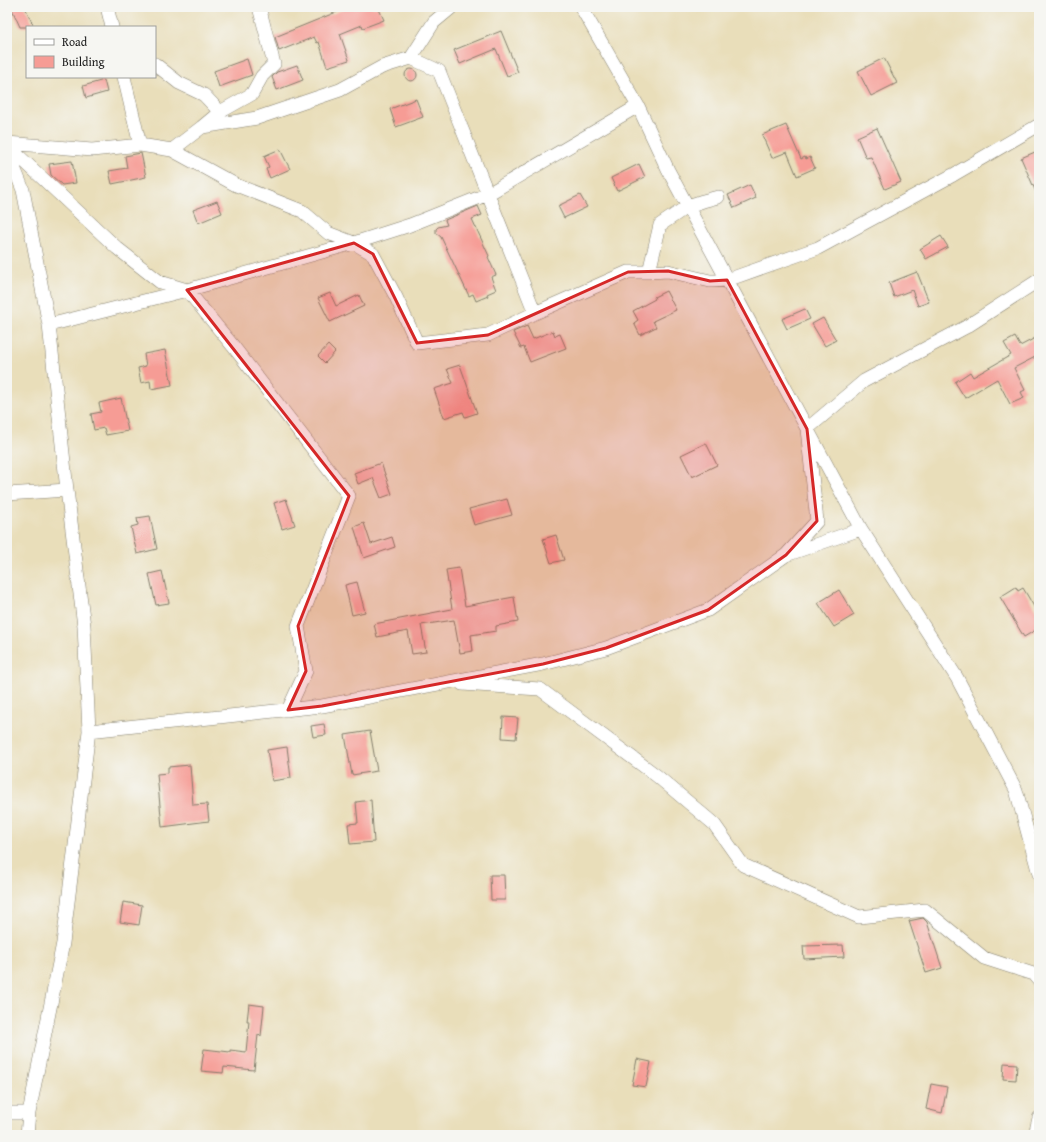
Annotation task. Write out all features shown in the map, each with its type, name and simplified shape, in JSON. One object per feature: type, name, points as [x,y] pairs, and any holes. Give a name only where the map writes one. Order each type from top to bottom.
[{"type":"street","points":[[107,7],[112,26]]},
{"type":"street","points":[[172,150],[220,112],[252,94],[262,76],[274,64],[259,7]]},
{"type":"street","points":[[202,127],[258,118],[340,90],[382,67],[411,58],[434,22],[452,7]]},
{"type":"street","points":[[581,7],[638,106],[668,170],[860,529],[957,678],[1016,790],[1039,874]]},
{"type":"street","points":[[411,58],[439,71],[535,313]]},
{"type":"street","points":[[156,65],[179,83],[204,95],[220,112]]},
{"type":"street","points":[[124,78],[140,144]]},
{"type":"street","points":[[49,325],[187,290],[354,243],[410,225],[488,194],[638,106]]},
{"type":"street","points":[[7,144],[92,150],[140,144],[172,150],[236,185],[302,211],[328,232],[354,243],[373,254],[396,297],[417,343],[488,335],[628,272],[668,271],[710,281],[727,280],[818,248],[1039,125]]},
{"type":"street","points":[[7,144],[117,248],[160,282],[187,290],[233,346],[349,496],[298,626],[306,671],[288,710]]},
{"type":"street","points":[[7,150],[23,190],[49,325],[84,626],[89,731],[63,943],[29,1113],[27,1135]]},
{"type":"street","points":[[649,272],[660,225],[688,206],[703,200],[718,197]]},
{"type":"street","points":[[807,429],[864,381],[966,327],[1039,280]]},
{"type":"street","points":[[89,731],[322,706],[543,664],[606,648],[708,610],[786,555],[817,521],[807,429]]},
{"type":"street","points":[[7,494],[67,490]]},
{"type":"street","points":[[786,555],[860,529]]},
{"type":"street","points":[[444,682],[540,689],[657,776],[714,824],[743,865],[859,917],[925,910],[984,958],[1033,974],[1039,981]]},
{"type":"street","points":[[7,1113],[29,1113]]},
{"type":"street","points":[[1035,1135],[1039,1118]]},
{"type":"highlighted area","points":[[354,243],[373,254],[417,343],[488,335],[628,272],[668,271],[710,281],[727,280],[807,429],[817,521],[786,555],[708,610],[606,648],[543,664],[322,706],[288,710],[306,671],[298,626],[349,496],[187,290]]},
{"type":"building","points":[[11,7],[25,7],[34,26],[20,27]]},
{"type":"building","points":[[349,7],[378,7],[384,20],[363,28],[362,25],[340,34],[349,60],[327,67],[319,42],[317,43],[314,37],[279,51],[275,37]]},
{"type":"building","points":[[501,31],[518,72],[507,76],[496,49],[460,64],[454,50]]},
{"type":"building","points":[[884,58],[897,83],[871,96],[858,71]]},
{"type":"building","points":[[247,59],[252,75],[219,87],[214,71]]},
{"type":"building","points":[[297,65],[303,80],[277,90],[272,77],[277,72]]},
{"type":"building","points":[[413,69],[416,70],[416,80],[409,81],[406,80],[405,73],[406,70]]},
{"type":"building","points":[[104,80],[107,92],[86,98],[83,86]]},
{"type":"building","points":[[416,99],[423,117],[396,127],[390,109]]},
{"type":"building","points":[[786,125],[801,159],[810,157],[815,168],[797,176],[787,152],[772,158],[762,135]]},
{"type":"building","points":[[877,128],[901,182],[885,189],[871,157],[866,158],[857,137]]},
{"type":"building","points":[[280,149],[290,169],[270,178],[266,169],[269,167],[264,156]]},
{"type":"building","points":[[1035,152],[1039,162],[1039,199],[1021,158]]},
{"type":"building","points":[[141,153],[146,177],[112,184],[109,171],[127,168],[125,156]]},
{"type":"building","points":[[72,161],[76,183],[62,185],[51,175],[49,164]]},
{"type":"building","points":[[639,164],[645,177],[617,191],[611,178]]},
{"type":"building","points":[[750,185],[756,198],[734,208],[728,195]]},
{"type":"building","points":[[580,195],[587,207],[564,218],[558,206]]},
{"type":"building","points":[[217,201],[222,213],[198,223],[193,210]]},
{"type":"building","points":[[478,206],[482,215],[472,219],[496,275],[491,277],[496,290],[487,294],[488,296],[476,301],[473,294],[469,296],[441,237],[436,233],[436,229],[447,225],[445,220]]},
{"type":"building","points":[[941,236],[948,247],[926,259],[920,249]]},
{"type":"building","points":[[917,272],[929,302],[918,306],[912,290],[894,297],[889,283]]},
{"type":"building","points":[[666,291],[676,310],[653,321],[656,327],[640,335],[634,323],[638,320],[633,311]]},
{"type":"building","points":[[330,293],[336,306],[359,295],[364,306],[330,322],[318,298]]},
{"type":"building","points":[[805,309],[810,319],[787,329],[782,319]]},
{"type":"building","points":[[823,318],[836,340],[825,346],[812,324]]},
{"type":"building","points":[[527,326],[533,339],[553,331],[555,336],[560,334],[566,348],[530,362],[524,347],[521,348],[513,332]]},
{"type":"building","points":[[1039,336],[1039,355],[1014,368],[1025,390],[1021,392],[1024,398],[1010,404],[997,379],[965,398],[955,382],[970,372],[973,377],[1011,355],[1004,343],[1015,337],[1020,346]]},
{"type":"building","points":[[328,345],[335,352],[325,363],[318,356]]},
{"type":"building","points":[[165,350],[172,385],[151,389],[150,381],[141,383],[138,368],[146,366],[144,354]]},
{"type":"building","points":[[460,365],[477,413],[465,417],[463,412],[444,418],[434,389],[453,383],[447,369]]},
{"type":"building","points":[[121,398],[128,431],[106,435],[104,428],[94,430],[91,414],[101,412],[99,403]]},
{"type":"building","points":[[706,443],[717,465],[692,477],[681,455]]},
{"type":"building","points":[[381,463],[392,494],[381,498],[373,478],[358,484],[354,473]]},
{"type":"building","points":[[286,499],[295,525],[282,529],[274,503]]},
{"type":"building","points":[[507,499],[512,515],[474,525],[469,509]]},
{"type":"building","points":[[150,516],[157,549],[137,554],[131,527],[138,525],[137,518]]},
{"type":"building","points":[[364,523],[371,544],[392,537],[395,547],[364,558],[354,527]]},
{"type":"building","points":[[556,535],[564,560],[551,563],[543,539]]},
{"type":"building","points":[[459,568],[465,606],[514,597],[518,622],[496,626],[496,631],[471,635],[473,651],[460,653],[454,620],[421,625],[426,652],[412,654],[408,631],[377,637],[374,624],[452,609],[446,570]]},
{"type":"building","points":[[162,571],[169,603],[156,605],[149,574]]},
{"type":"building","points":[[357,582],[365,612],[352,615],[345,585]]},
{"type":"building","points":[[1016,587],[1018,591],[1023,588],[1039,615],[1039,628],[1024,637],[1000,597]]},
{"type":"building","points":[[839,590],[854,615],[834,627],[818,603]]},
{"type":"building","points":[[503,717],[518,718],[516,739],[502,738]]},
{"type":"building","points":[[324,724],[326,735],[313,737],[311,726]]},
{"type":"building","points":[[370,731],[377,771],[352,775],[345,735]]},
{"type":"building","points":[[287,747],[291,778],[272,781],[267,750]]},
{"type":"building","points":[[190,765],[193,805],[207,804],[209,821],[162,827],[157,774],[168,773],[168,767]]},
{"type":"building","points":[[371,800],[374,842],[350,844],[348,824],[358,823],[356,802]]},
{"type":"building","points":[[490,875],[504,875],[505,900],[491,900]]},
{"type":"building","points":[[123,902],[142,905],[139,925],[120,922]]},
{"type":"building","points":[[923,918],[927,922],[942,968],[926,973],[909,921]]},
{"type":"building","points":[[843,945],[844,957],[804,959],[803,946]]},
{"type":"building","points":[[249,1004],[264,1006],[261,1036],[258,1035],[254,1070],[224,1067],[223,1073],[201,1071],[204,1049],[246,1052]]},
{"type":"building","points":[[637,1059],[651,1062],[646,1087],[632,1085]]},
{"type":"building","points":[[1004,1063],[1017,1064],[1016,1080],[1003,1079]]},
{"type":"building","points":[[931,1084],[947,1087],[942,1113],[926,1109]]}]
